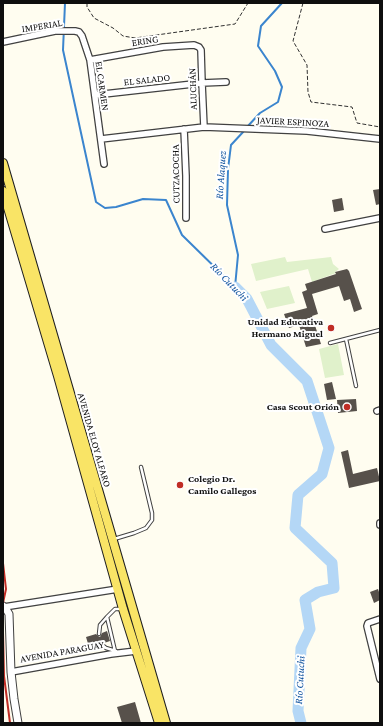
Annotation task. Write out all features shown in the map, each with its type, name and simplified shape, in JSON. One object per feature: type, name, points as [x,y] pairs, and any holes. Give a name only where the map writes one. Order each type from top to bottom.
[{"type":"main road","name":"AVENIDA ELOY ALFARO","points":[[3,163],[166,723]]},
{"type":"main road","name":"AVENIDA ELOY ALFARO","points":[[3,191],[58,376],[123,609],[159,723]]},
{"type":"street","name":"IMPERIAL","points":[[3,42],[55,31],[75,31],[79,32],[82,36]]},
{"type":"street","name":"EL CARMEN","points":[[82,36],[90,60],[104,164]]},
{"type":"street","name":"ERING","points":[[90,60],[163,47],[194,45],[199,47],[201,50]]},
{"type":"street","name":"ALUCHÁN","points":[[201,50],[202,83],[207,127]]},
{"type":"street","name":"EL SALADO","points":[[94,95],[202,83],[226,82]]},
{"type":"street","points":[[101,139],[207,127]]},
{"type":"street","name":"JAVIER ESPINOZA","points":[[207,127],[307,131],[380,139]]},
{"type":"street","name":"CUTZACOCHA","points":[[184,129],[186,218]]},
{"type":"street","points":[[325,229],[380,218]]},
{"type":"street","points":[[3,607],[118,589]]},
{"type":"street","name":"AVENIDA PARAGUAY","points":[[3,607],[9,614],[11,672],[136,651]]},
{"type":"street","points":[[380,619],[368,622],[367,626],[379,669],[380,679]]},
{"type":"street","points":[[11,672],[18,723]]},
{"type":"lane","points":[[330,343],[380,330]]},
{"type":"lane","points":[[346,339],[356,386]]},
{"type":"lane","points":[[112,539],[146,528],[152,520],[152,513],[141,467]]},
{"type":"lane","points":[[98,634],[100,625],[107,617],[115,610],[123,609]]},
{"type":"lane","points":[[107,617],[115,651]]},
{"type":"lane","points":[[101,644],[106,648],[115,651],[126,652]]},
{"type":"path","points":[[87,3],[87,7],[94,18],[113,28],[123,36],[135,38],[235,24],[248,3]]},
{"type":"path","points":[[303,3],[292,40],[307,65],[308,92],[311,102],[352,107],[357,123],[380,127]]},
{"type":"green space","points":[[285,257],[287,262],[331,257],[333,264],[339,269],[335,272],[336,273],[312,282],[308,269],[256,281],[251,264]]},
{"type":"green space","points":[[289,286],[295,303],[267,309],[260,292]]},
{"type":"green space","points":[[338,344],[344,375],[325,378],[319,349]]},
{"type":"building","points":[[380,189],[380,204],[376,205],[373,190]]},
{"type":"building","points":[[342,198],[344,210],[334,212],[332,200]]},
{"type":"building","points":[[347,269],[362,309],[354,312],[350,299],[344,301],[339,286],[312,294],[318,314],[312,316],[321,344],[306,347],[299,325],[289,328],[284,314],[307,308],[302,292],[307,290],[305,284],[336,274],[335,272]]},
{"type":"building","points":[[332,382],[336,399],[327,400],[324,384]]},
{"type":"building","name":"Casa Scout Orión","points":[[356,399],[357,411],[338,413],[337,400]]},
{"type":"building","points":[[348,450],[353,474],[377,468],[380,481],[349,488],[341,452]]},
{"type":"building","points":[[378,589],[380,600],[374,603],[370,592]]},
{"type":"building","points":[[107,631],[110,641],[104,643],[100,641],[98,644],[89,647],[86,637],[96,634],[100,637],[102,633]]},
{"type":"building","points":[[135,702],[141,723],[122,723],[117,707]]},
{"type":"waterway","name":"Río Cutuchi","points":[[65,3],[63,50],[96,202],[105,208],[116,207],[143,199],[166,200],[182,235],[235,287]]},
{"type":"waterway","name":"Río Alaquez","points":[[247,127],[260,113],[278,102],[282,87],[275,71],[258,46],[261,26],[282,3]]},
{"type":"waterway","name":"Río Alaquez","points":[[235,287],[238,255],[227,205],[228,169],[231,145],[244,131]]},
{"type":"waterway","name":"Río Cutuchi","points":[[235,287],[247,299],[271,345],[307,381],[329,448],[322,474],[298,495],[295,528],[332,563],[334,588],[318,592],[305,600],[310,629],[301,648],[298,711],[301,723]]},
{"type":"railway","points":[[3,563],[6,589],[3,603]]},
{"type":"railway","points":[[3,632],[4,676],[10,723]]},
{"type":"place","name":"Unidad Educativa Hermano Miguel","points":[[331,328]]},
{"type":"place","name":"Casa Scout Orión","points":[[347,407]]},
{"type":"place","name":"Colegio Dr. Camilo Gallegos","points":[[180,485]]}]
